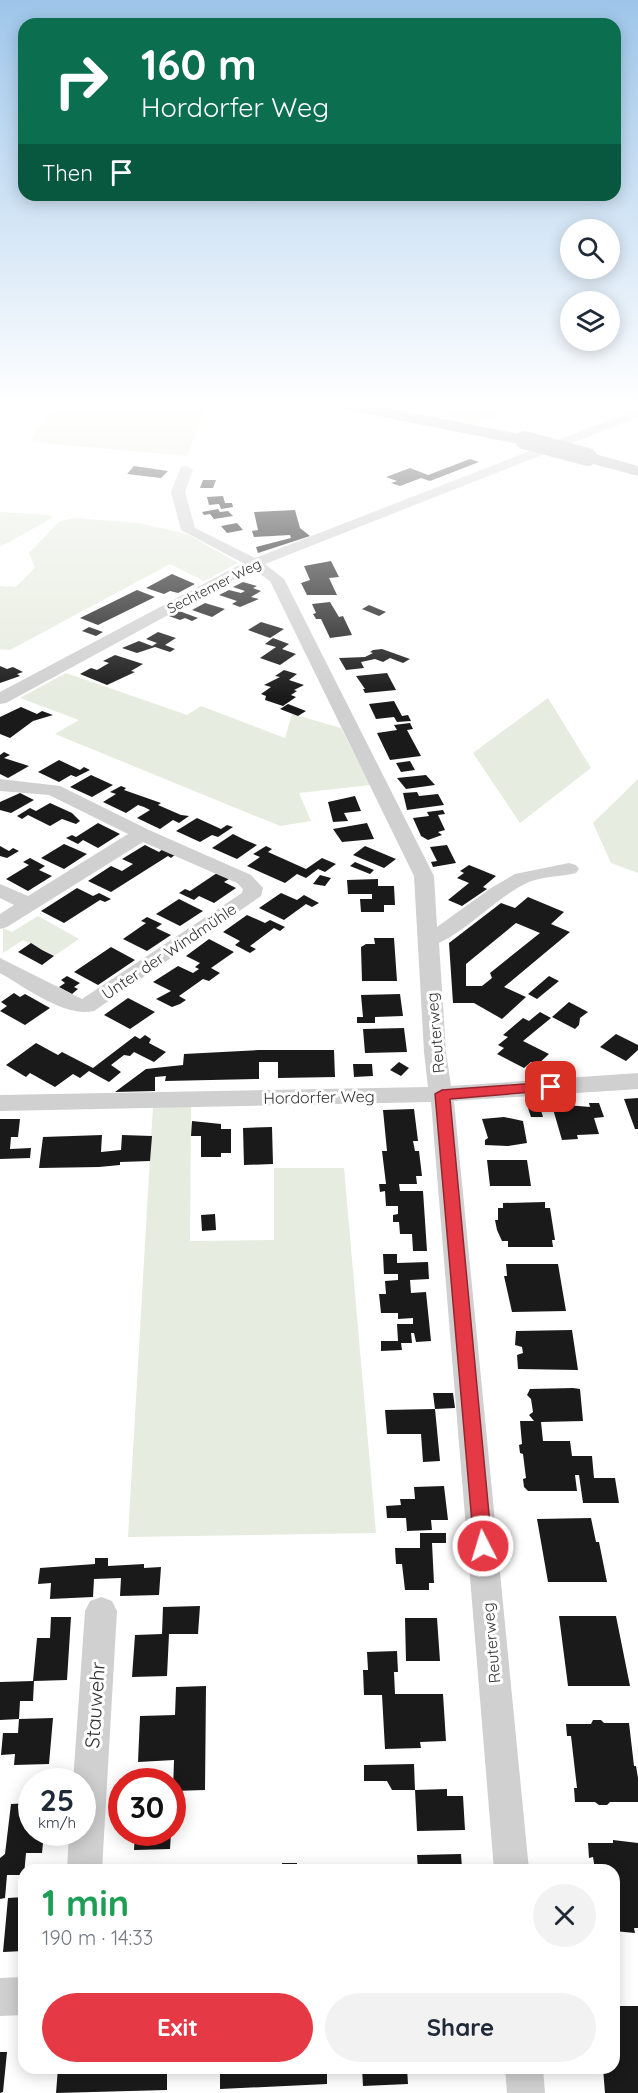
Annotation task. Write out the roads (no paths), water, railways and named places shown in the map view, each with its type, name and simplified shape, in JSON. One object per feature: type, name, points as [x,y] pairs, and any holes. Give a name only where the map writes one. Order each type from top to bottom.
[{"type":"street","name":"Reuterweg","points":[[181,502],[188,530],[254,563],[276,579],[424,876],[435,1052],[442,1094],[510,1864]]},
{"type":"street","name":"Sechtemer Weg","points":[[0,699],[254,563],[411,502]]},
{"type":"street","name":"Unter der Windmühle","points":[[0,785],[53,790],[142,834],[244,879],[253,888],[251,896],[86,1006],[74,1005],[0,964]]},
{"type":"street","points":[[0,923],[142,834]]},
{"type":"street","points":[[428,940],[448,932],[495,894],[523,877],[569,868]]},
{"type":"street","points":[[0,890],[29,904]]},
{"type":"street","name":"Hordorfer Weg","points":[[0,1103],[442,1094],[638,1081]]},
{"type":"street","name":"Stauwehr","points":[[84,1864],[101,1611]]},
{"type":"street","points":[[0,1997],[18,1996]]},
{"type":"street","points":[[525,2074],[526,2093]]}]
